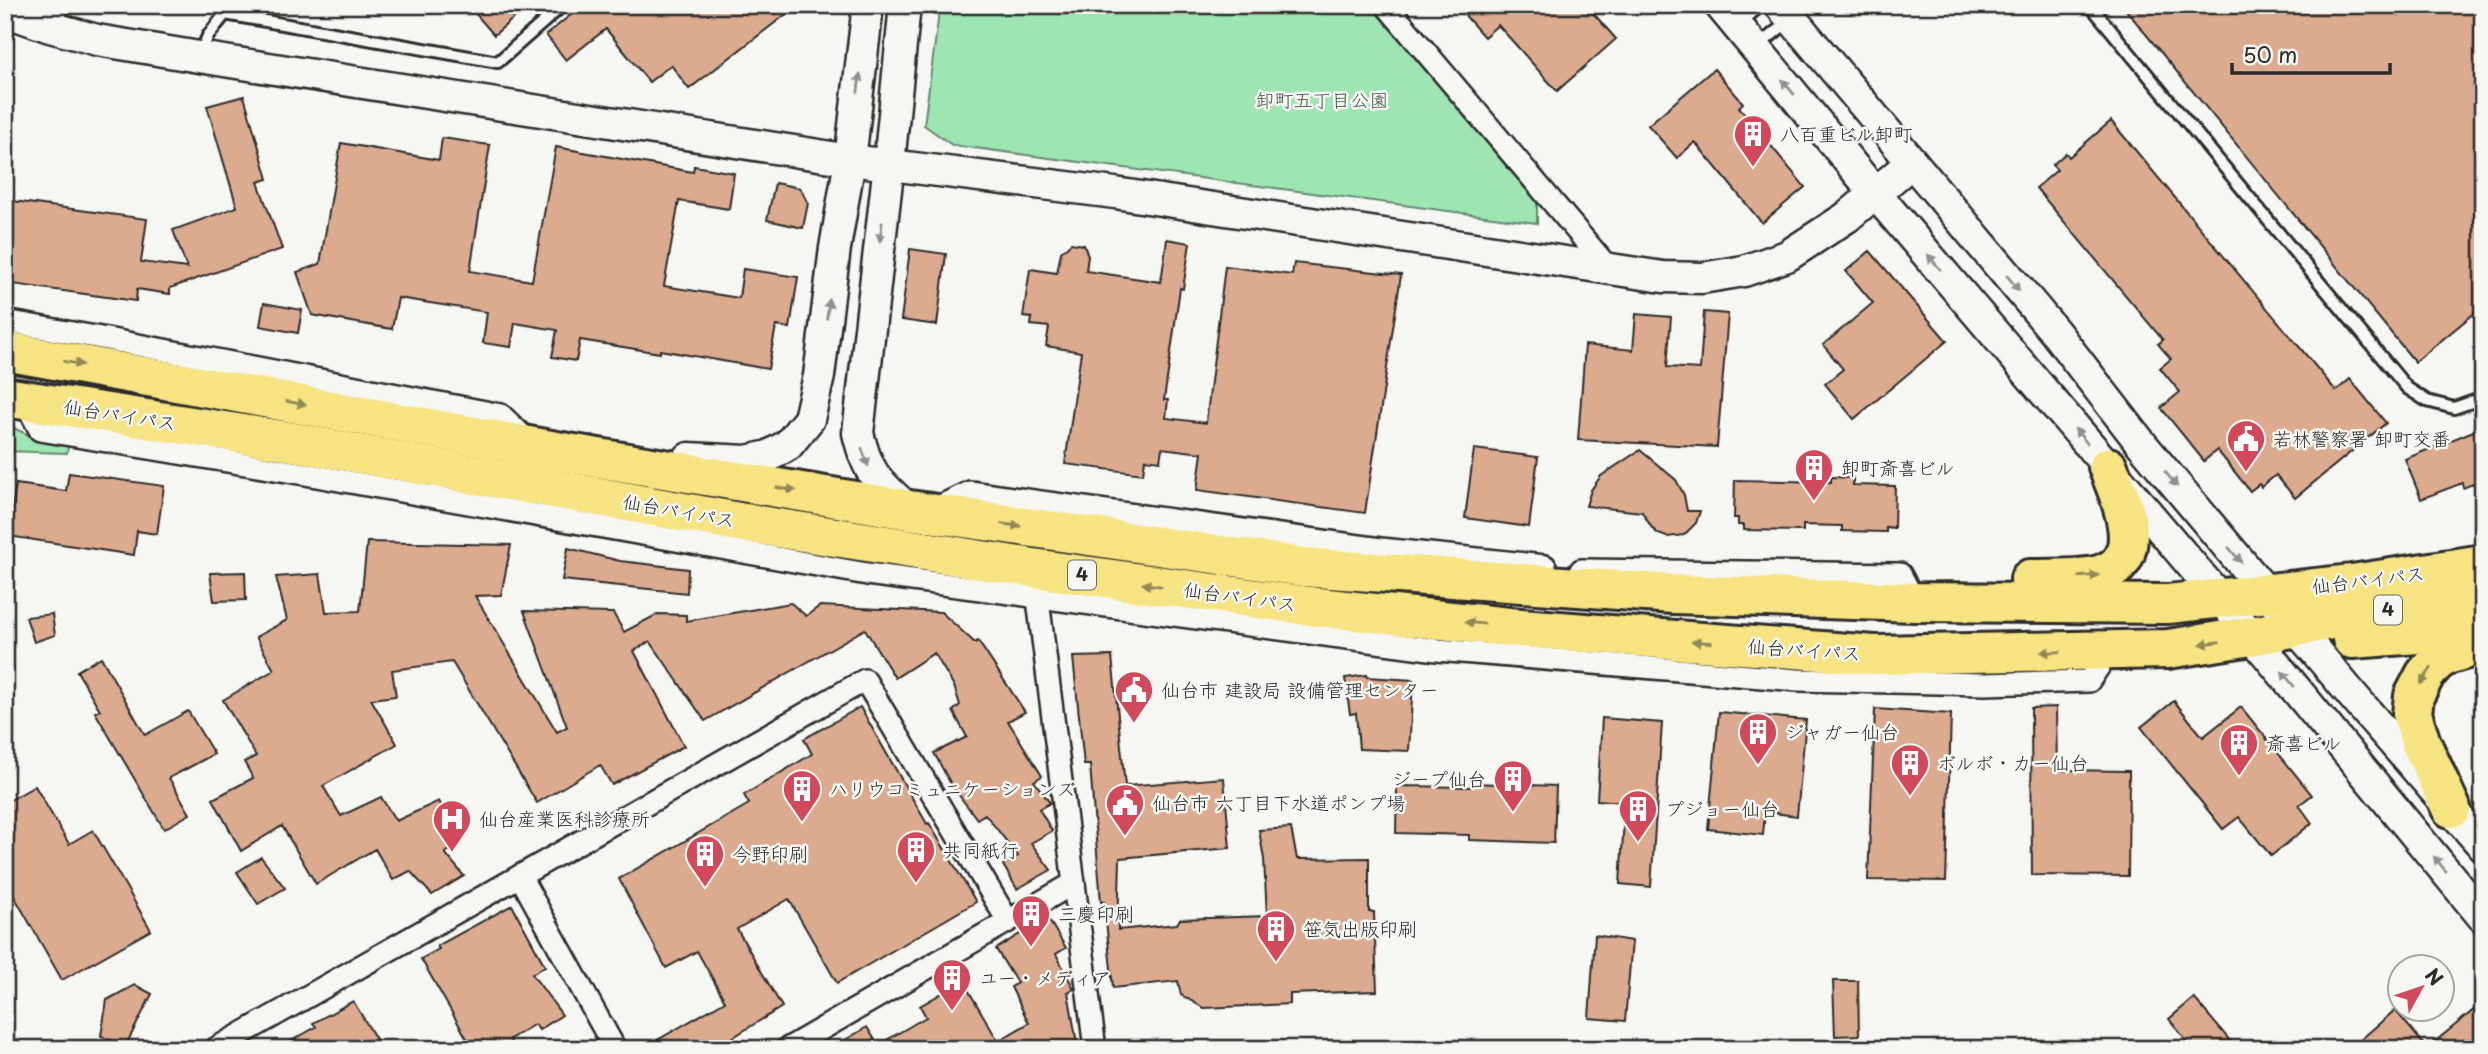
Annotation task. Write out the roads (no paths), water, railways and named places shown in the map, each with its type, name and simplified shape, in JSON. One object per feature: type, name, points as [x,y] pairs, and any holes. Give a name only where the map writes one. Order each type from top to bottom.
[{"type":"highway","name":"仙台バイパス","points":[[5,351],[545,449],[918,511],[1303,567],[1673,594],[1915,602],[2168,604],[2352,584],[2483,564]]},
{"type":"highway","name":"仙台バイパス","points":[[12,399],[282,440],[739,522],[1035,583],[1308,606],[1523,628],[1861,654],[2168,649],[2252,636]]},
{"type":"highway","points":[[1952,602],[1991,582],[2100,575],[2111,570],[2124,554],[2128,522],[2108,467]]},
{"type":"highway","name":"仙台バイパス","points":[[2301,634],[2483,597]]},
{"type":"highway","name":"4","points":[[2252,636],[2301,634],[2358,639],[2483,629]]},
{"type":"highway","points":[[2451,808],[2421,743],[2412,714],[2414,696],[2435,662],[2446,655],[2483,644]]},
{"type":"street","points":[[5,321],[501,415],[545,449],[746,461],[769,456],[788,446],[809,419],[817,388],[835,248],[850,160],[868,5]]},
{"type":"street","points":[[905,5],[890,164],[858,433],[865,461],[880,484],[918,511]]},
{"type":"street","points":[[1387,5],[1610,270]]},
{"type":"street","points":[[1793,10],[1912,162],[2055,332],[2140,442],[2483,846]]},
{"type":"street","points":[[5,11],[55,16],[97,40],[199,57],[850,160],[1115,193],[1662,277],[1702,278],[1744,271],[1787,256],[1847,217],[1912,162]]},
{"type":"street","points":[[1729,15],[1875,193],[2252,636],[2483,917]]},
{"type":"street","points":[[1035,583],[1095,1049]]},
{"type":"street","points":[[215,1049],[866,680],[1008,921]]},
{"type":"street","points":[[520,876],[615,1049]]},
{"type":"street","points":[[787,1049],[1074,883]]},
{"type":"lane","points":[[199,57],[208,36],[226,14],[498,62],[563,5]]},
{"type":"lane","points":[[1729,15],[1761,5]]},
{"type":"lane","points":[[2091,5],[2407,388],[2427,401],[2454,408],[2483,398]]},
{"type":"lane","points":[[1756,48],[1793,10]]},
{"type":"place","name":"八百重ビル卸町","points":[[1753,168]]},
{"type":"place","name":"若林警察署 卸町交番","points":[[2246,473]]},
{"type":"place","name":"卸町斎喜ビル","points":[[1814,502]]},
{"type":"place","name":"仙台市 建設局 設備管理センター","points":[[1134,724]]},
{"type":"place","name":"ジャガー仙台","points":[[1758,766]]},
{"type":"place","name":"斎喜ビル","points":[[2239,777]]},
{"type":"place","name":"ボルボ・カー仙台","points":[[1910,797]]},
{"type":"place","name":"ジープ仙台","points":[[1513,813]]},
{"type":"place","name":"ハリウコミュニケーションズ","points":[[802,823]]},
{"type":"place","name":"仙台市 六丁目下水道ポンプ場","points":[[1125,837]]},
{"type":"place","name":"プジョー仙台","points":[[1638,843]]},
{"type":"place","name":"仙台産業医科診療所","points":[[452,853]]},
{"type":"place","name":"共同紙行","points":[[916,884]]},
{"type":"place","name":"今野印刷","points":[[705,888]]},
{"type":"place","name":"三慶印刷","points":[[1031,948]]},
{"type":"place","name":"笹気出版印刷","points":[[1276,963]]},
{"type":"place","name":"ユー・メディア","points":[[952,1012]]},
{"type":"park label","name":"卸町五丁目公園","points":[[1322,100]]}]
